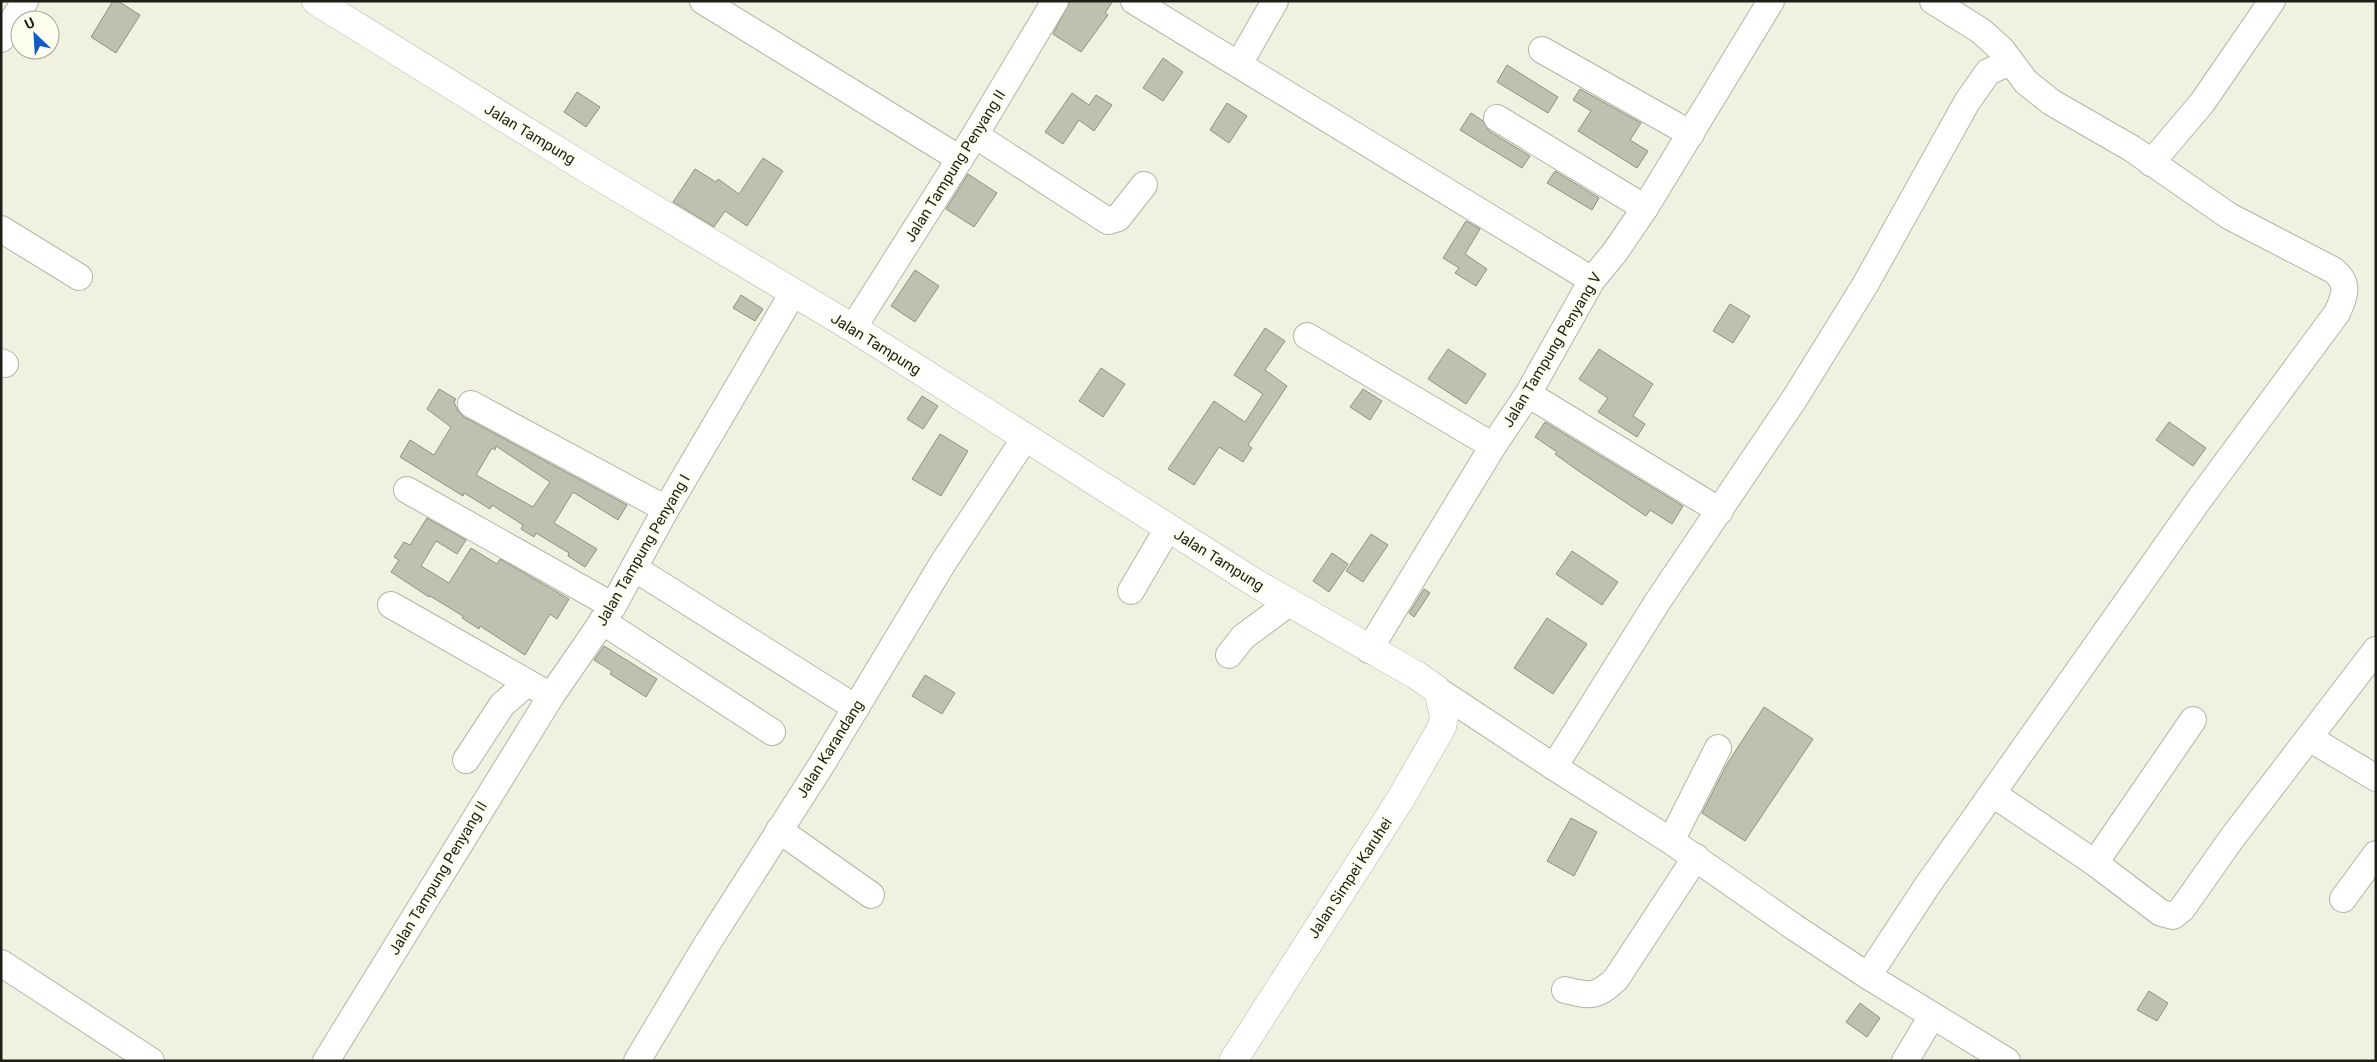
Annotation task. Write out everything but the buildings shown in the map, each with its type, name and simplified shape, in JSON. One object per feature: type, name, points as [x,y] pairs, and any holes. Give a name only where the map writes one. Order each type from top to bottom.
[{"type":"main road","name":"Jalan Tampung","points":[[316,1],[793,294],[853,328],[1290,604],[1416,675],[1436,689]]},
{"type":"main road","name":"Jalan Simpei Karuhei","points":[[1235,1060],[1400,800],[1442,728],[1444,717],[1442,700],[1436,689]]},
{"type":"street","points":[[1,39],[25,1]]},
{"type":"street","points":[[703,1],[960,159]]},
{"type":"street","name":"Jalan Tampung Penyang II","points":[[853,328],[975,135],[1055,1]]},
{"type":"street","points":[[1134,1],[1592,280]]},
{"type":"street","points":[[1239,64],[1276,1]]},
{"type":"street","name":"Jalan Tampung Penyang V","points":[[1369,650],[1493,446],[1528,394],[1592,280],[1615,252],[1644,208],[1771,1]]},
{"type":"street","points":[[1868,976],[1927,886],[2203,493],[2336,314],[2344,299],[2346,286],[2341,276],[2333,270],[2230,216],[2131,148],[2035,90],[2002,50],[1981,31],[1933,1]]},
{"type":"street","points":[[2152,163],[2202,103],[2272,1]]},
{"type":"street","points":[[1542,50],[1691,134]]},
{"type":"street","points":[[1554,768],[1658,601],[1795,398],[1865,285],[1967,102],[1988,72],[2010,62]]},
{"type":"street","points":[[1497,118],[1644,208]]},
{"type":"street","points":[[975,135],[1108,221],[1118,218],[1144,185]]},
{"type":"street","points":[[1,229],[79,277]]},
{"type":"street","name":"Jalan Tampung Penyang I","points":[[550,696],[608,613],[793,294]]},
{"type":"street","points":[[1307,336],[1493,446]]},
{"type":"street","points":[[1528,394],[1720,511]]},
{"type":"street","points":[[471,404],[666,510]]},
{"type":"street","name":"Jalan Karandang","points":[[637,1061],[707,944],[856,708],[944,563],[1025,438]]},
{"type":"street","points":[[407,490],[608,613],[772,732]]},
{"type":"street","points":[[1131,591],[1168,528]]},
{"type":"street","points":[[634,568],[856,708]]},
{"type":"street","points":[[1229,655],[1243,637],[1290,604]]},
{"type":"street","points":[[391,605],[550,696]]},
{"type":"street","points":[[1993,794],[2095,863],[2161,913],[2173,916],[2182,909],[2376,650]]},
{"type":"street","points":[[466,760],[502,705],[527,683]]},
{"type":"street","points":[[1436,689],[1554,768],[1696,857],[1794,927],[1868,976],[2007,1061]]},
{"type":"street","name":"Jalan Tampung Penyang II","points":[[326,1061],[550,696]]},
{"type":"street","points":[[2095,863],[2194,720]]},
{"type":"street","points":[[2309,738],[2376,778]]},
{"type":"street","points":[[1671,841],[1718,748]]},
{"type":"street","points":[[779,830],[871,895]]},
{"type":"street","points":[[2343,899],[2376,854]]},
{"type":"street","points":[[1565,990],[1586,995],[1596,994],[1607,989],[1616,980],[1696,857]]},
{"type":"street","points":[[1,964],[151,1061]]},
{"type":"street","points":[[1905,1061],[1932,1016]]}]
